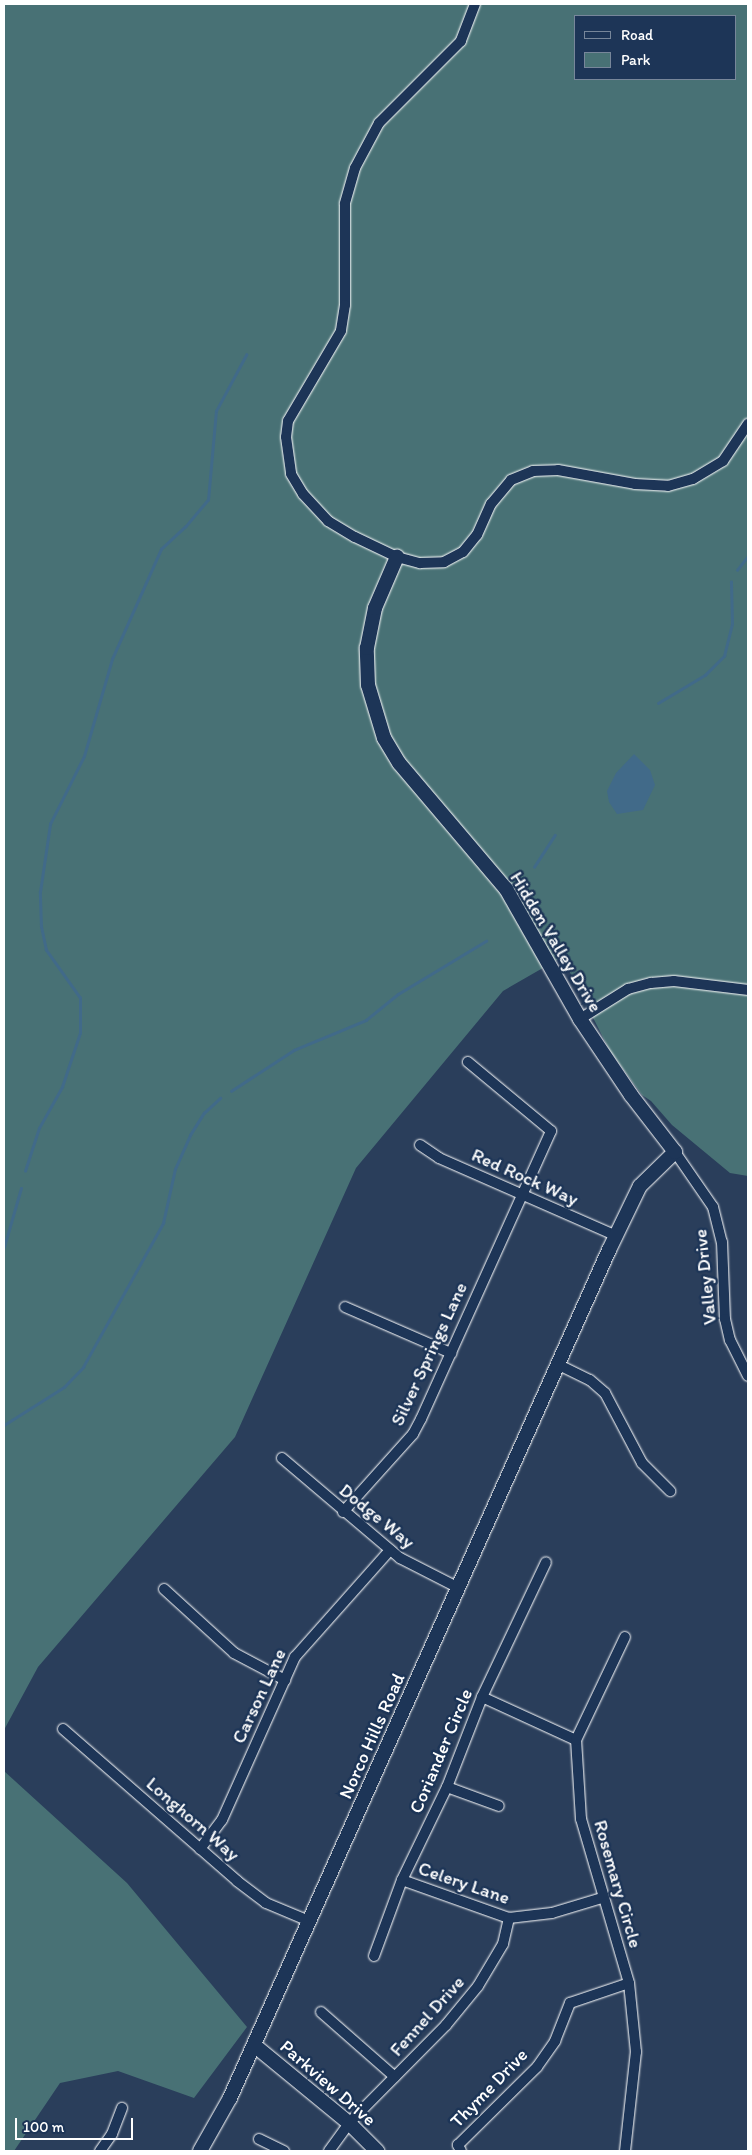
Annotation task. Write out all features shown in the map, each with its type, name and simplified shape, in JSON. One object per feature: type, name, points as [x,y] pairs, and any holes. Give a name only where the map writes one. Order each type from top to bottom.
[{"type":"street","points":[[474,4],[461,41],[379,123],[360,155],[345,204],[344,304],[340,331],[293,412],[286,437],[291,474],[318,512],[340,530],[397,557],[431,564],[444,562],[463,552],[477,535],[499,491],[511,480],[533,471],[558,470],[635,484],[668,486],[693,479],[723,460],[748,424]]},
{"type":"street","name":"Hidden Valley Drive","points":[[397,557],[374,608],[367,648],[368,684],[384,738],[399,763],[506,889],[580,1019],[630,1095],[675,1152]]},
{"type":"street","points":[[580,1019],[628,989],[651,982],[674,980],[748,990]]},
{"type":"street","name":"Silver Springs Lane","points":[[343,1512],[413,1434],[550,1131],[468,1062]]},
{"type":"street","name":"Red Rock Way","points":[[420,1145],[439,1158],[617,1236]]},
{"type":"street","points":[[617,1236],[640,1186],[675,1152]]},
{"type":"street","name":"Valley Drive","points":[[675,1152],[713,1207],[722,1242],[724,1319],[730,1340],[748,1376]]},
{"type":"street","name":"Norco Hills Road","points":[[200,2151],[230,2098],[617,1236]]},
{"type":"street","points":[[345,1306],[451,1353]]},
{"type":"street","points":[[559,1365],[590,1380],[605,1393],[642,1463],[670,1491]]},
{"type":"street","name":"Dodge Way","points":[[282,1458],[343,1512],[390,1550],[423,1572],[459,1588]]},
{"type":"street","name":"Carson Lane","points":[[200,1849],[222,1820],[285,1680],[304,1644],[390,1550]]},
{"type":"street","name":"Coriander Circle","points":[[374,1956],[402,1880],[447,1787],[482,1697],[546,1562]]},
{"type":"street","points":[[164,1589],[234,1653],[285,1680]]},
{"type":"street","name":"Rosemary Circle","points":[[625,1637],[576,1740],[581,1819],[602,1898],[629,1983],[636,2052],[625,2151]]},
{"type":"street","points":[[482,1697],[576,1740]]},
{"type":"street","name":"Longhorn Way","points":[[63,1729],[200,1849],[266,1903],[309,1921]]},
{"type":"street","points":[[447,1787],[499,1806]]},
{"type":"street","name":"Celery Lane","points":[[402,1880],[508,1918],[552,1913],[602,1898]]},
{"type":"street","name":"Fennel Drive","points":[[329,2151],[349,2123],[478,1986],[502,1944],[508,1918]]},
{"type":"street","name":"Thyme Drive","points":[[459,2148],[537,2068],[555,2041],[570,2003],[629,1983]]},
{"type":"street","points":[[322,2012],[394,2077]]},
{"type":"street","name":"Parkview Drive","points":[[254,2044],[349,2123],[377,2151]]},
{"type":"street","points":[[100,2151],[112,2134],[122,2108]]},
{"type":"street","points":[[259,2139],[284,2151]]},
{"type":"green space","points":[[4,4],[748,4],[748,1176],[730,1173],[672,1125],[651,1101],[642,1095],[610,1051],[562,957],[503,991],[356,1168],[235,1437],[38,1667],[4,1730]]},
{"type":"green space","points":[[4,1771],[127,1883],[247,2027],[194,2098],[118,2071],[60,2083],[14,2151],[4,2151]]},
{"type":"water","points":[[634,754],[650,770],[655,785],[643,810],[617,814],[609,802],[607,791],[616,773]]},
{"type":"waterway","points":[[25,1171],[39,1128],[62,1087],[80,1033],[80,998],[46,950],[41,927],[40,892],[50,824],[84,756],[112,659],[161,549],[185,527],[208,500],[216,411],[246,355]]},
{"type":"waterway","points":[[737,570],[748,556]]},
{"type":"waterway","points":[[658,703],[705,675],[724,656],[732,624],[731,582]]},
{"type":"waterway","points":[[534,867],[555,835]]},
{"type":"waterway","points":[[231,1091],[294,1050],[366,1020],[398,994],[486,941]]},
{"type":"waterway","points":[[4,1425],[64,1387],[83,1367],[163,1223],[175,1169],[190,1135],[204,1113],[220,1098]]},
{"type":"waterway","points":[[4,1247],[21,1188]]}]
